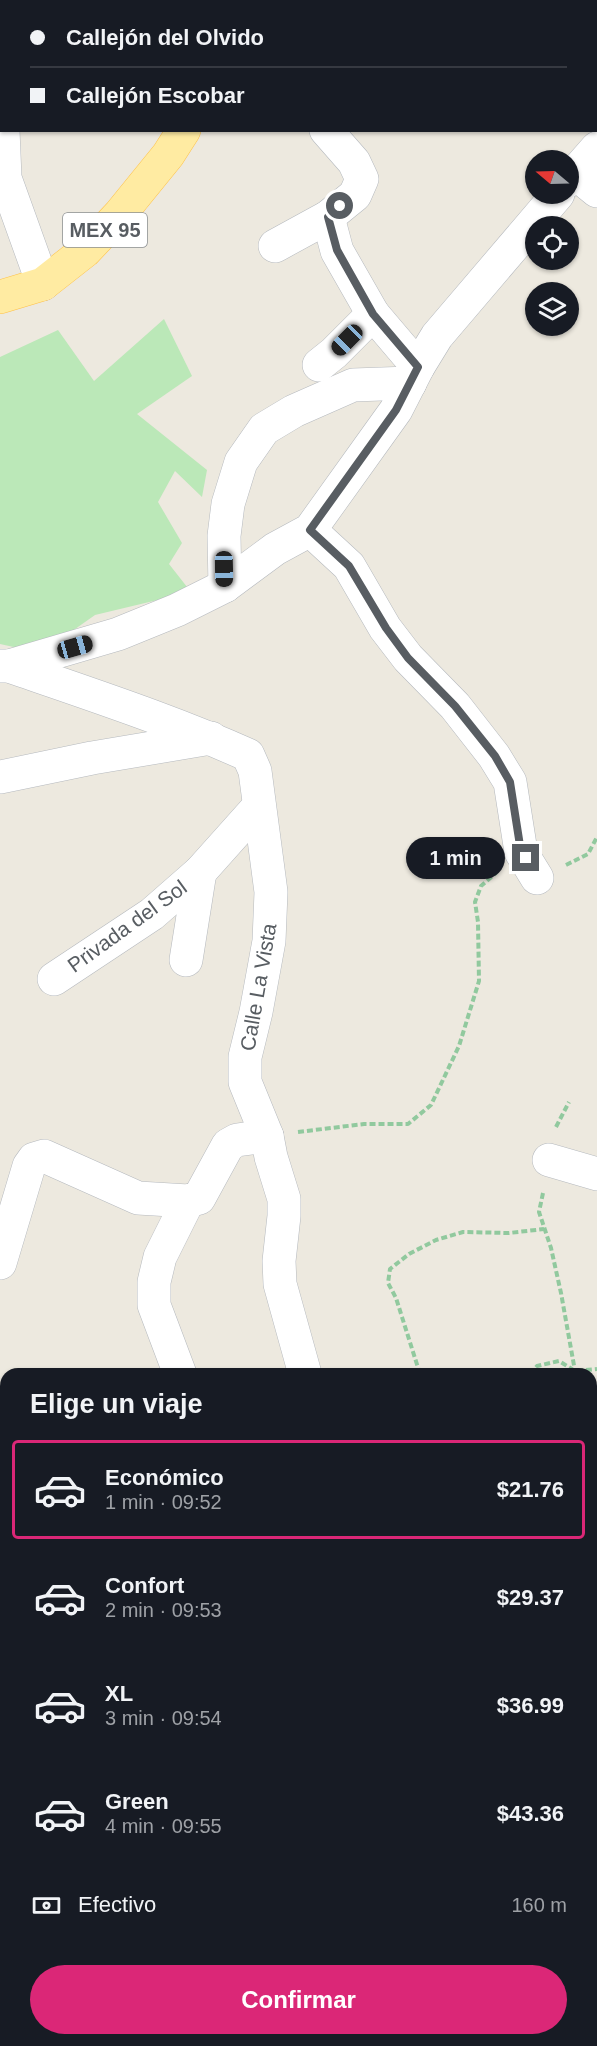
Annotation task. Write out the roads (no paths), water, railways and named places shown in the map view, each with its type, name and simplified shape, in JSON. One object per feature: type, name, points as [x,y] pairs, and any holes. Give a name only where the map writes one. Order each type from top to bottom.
[{"type":"main road","name":"MEX 95","points":[[0,297],[43,284],[85,251],[120,214],[168,155],[183,132]]},
{"type":"street","points":[[2,132],[5,178],[43,284]]},
{"type":"street","points":[[275,246],[328,217],[355,195],[362,179],[354,162],[328,132]]},
{"type":"street","points":[[579,178],[597,148]]},
{"type":"street","points":[[4,666],[118,634],[177,610],[225,586],[275,549],[310,530],[385,428],[436,336],[558,204]]},
{"type":"street","points":[[328,217],[337,250],[373,314],[414,375]]},
{"type":"street","points":[[319,365],[334,354],[373,314]]},
{"type":"street","points":[[225,586],[224,536],[228,504],[241,462],[264,429],[294,411],[353,386],[414,375]]},
{"type":"street","points":[[310,530],[349,566],[386,628],[408,658],[455,706],[495,756],[510,782],[521,852],[537,878]]},
{"type":"street","name":"Calle La Vista","points":[[4,666],[111,701],[211,738],[248,755],[255,771],[271,892],[269,940],[245,1057],[245,1082],[267,1136],[284,1198],[279,1261],[280,1284],[298,1368]]},
{"type":"street","points":[[0,777],[92,758],[211,738]]},
{"type":"street","name":"Privada del Sol","points":[[54,979],[152,914],[200,872],[259,806]]},
{"type":"street","name":"Privada del Sol","points":[[186,960],[200,872]]},
{"type":"street","points":[[0,1263],[29,1166],[34,1159],[44,1156],[130,1196],[188,1201],[200,1198],[228,1145],[237,1140],[267,1136]]},
{"type":"street","points":[[549,1160],[597,1174]]},
{"type":"street","points":[[178,1368],[154,1305],[154,1282],[160,1257],[188,1201]]}]
